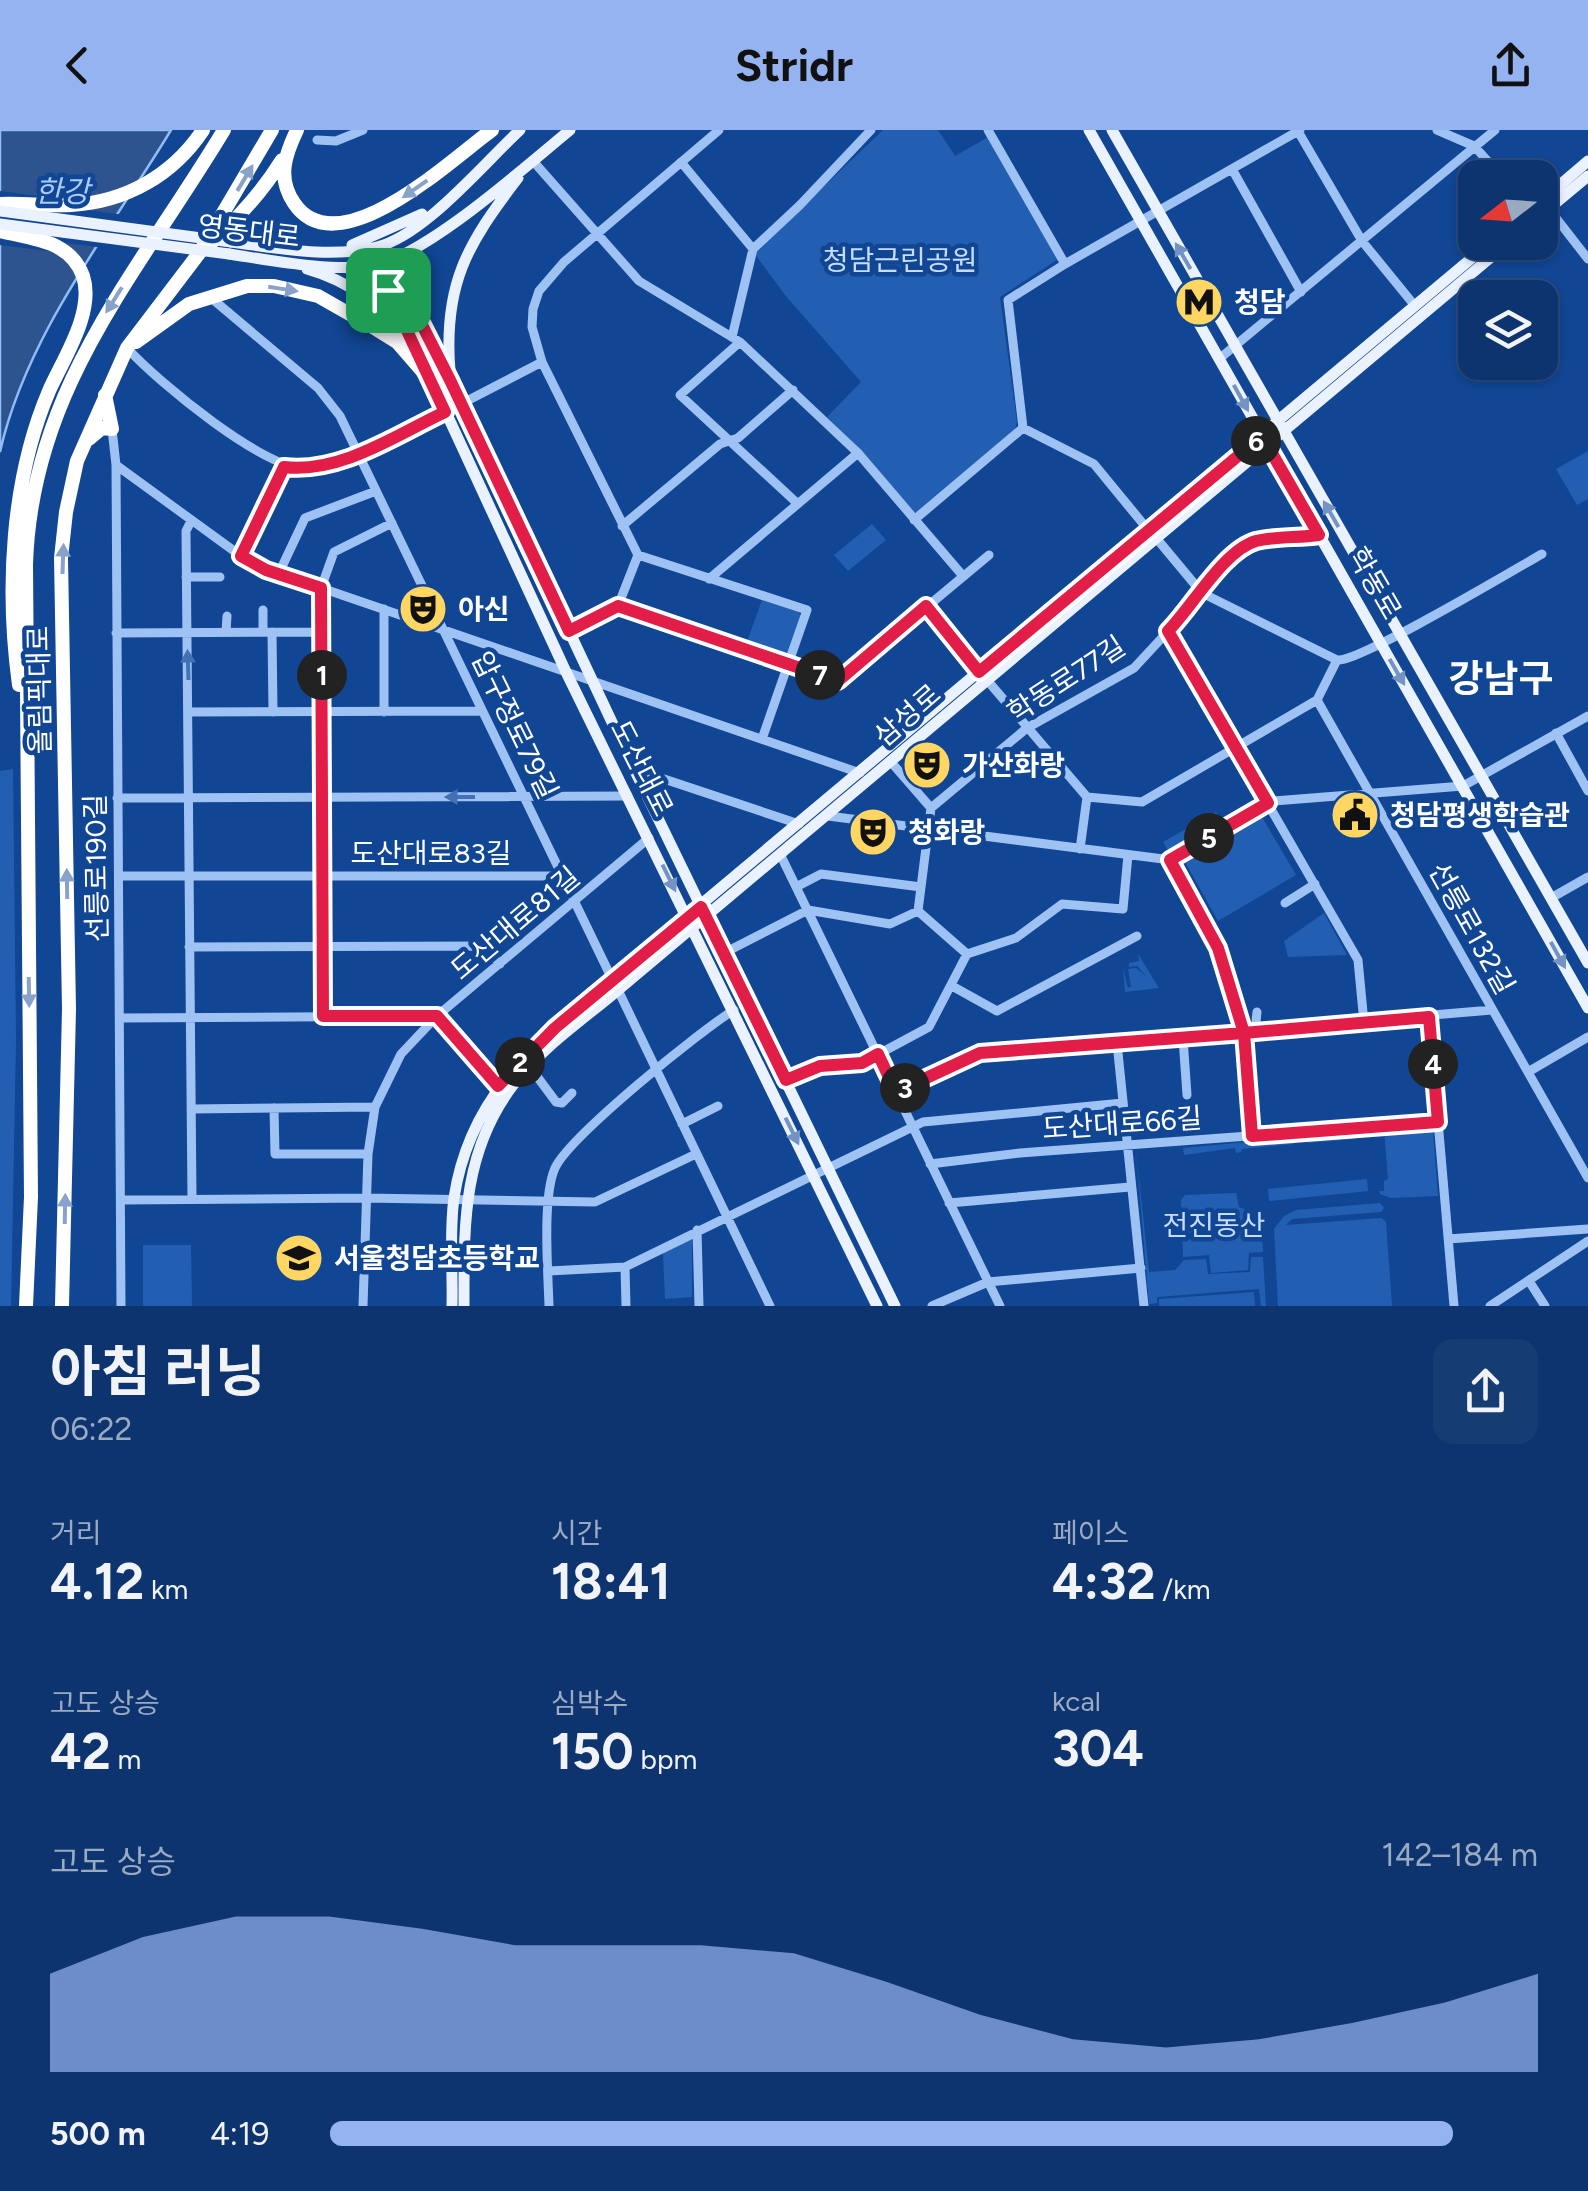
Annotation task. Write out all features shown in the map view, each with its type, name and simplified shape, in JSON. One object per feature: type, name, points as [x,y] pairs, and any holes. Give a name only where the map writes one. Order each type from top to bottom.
[{"type":"highway","points":[[0,208],[76,205],[121,196],[170,169],[203,130]]},
{"type":"highway","name":"올림픽대로","points":[[26,1306],[31,1198],[26,545],[36,483],[53,422],[87,346],[224,130]]},
{"type":"highway","name":"올림픽대로","points":[[62,1306],[69,1009],[62,558],[66,512],[85,442],[127,348],[200,252],[272,130]]},
{"type":"highway","points":[[292,135],[283,168],[287,191],[293,202],[310,216],[335,222],[391,206],[492,130]]},
{"type":"highway","points":[[200,252],[268,182],[292,135]]},
{"type":"highway","points":[[0,228],[58,246],[76,263],[84,281],[82,313],[49,392],[24,469],[15,529],[18,678],[27,740]]},
{"type":"highway","points":[[127,348],[175,311],[209,296],[248,286],[274,286],[318,296],[397,342],[430,380]]},
{"type":"highway","points":[[85,442],[102,428],[112,430],[105,395]]},
{"type":"main road","name":"영동대로","points":[[0,228],[230,248],[336,252],[376,247],[440,206],[520,130]]},
{"type":"main road","name":"영동대로","points":[[0,208],[230,248],[284,262],[376,265],[420,244],[464,214],[570,130]]},
{"type":"main road","name":"학동로","points":[[1089,130],[1588,1008]]},
{"type":"main road","name":"학동로","points":[[1112,130],[1588,963]]},
{"type":"main road","points":[[1558,193],[1588,161]]},
{"type":"main road","points":[[450,380],[448,315],[458,277],[485,220],[531,162]]},
{"type":"main road","points":[[1558,198],[1588,176]]},
{"type":"main road","points":[[336,252],[440,206]]},
{"type":"main road","name":"도산대로","points":[[376,247],[389,260],[450,380],[569,631],[580,678],[628,796],[878,1306]]},
{"type":"main road","name":"도산대로","points":[[376,247],[376,265],[445,412],[580,678],[634,770],[895,1306]]},
{"type":"main road","name":"삼성로","points":[[1281,426],[1470,260]]},
{"type":"main road","name":"삼성로","points":[[704,912],[860,773],[1487,260]]},
{"type":"main road","points":[[284,262],[353,286],[414,345]]},
{"type":"main road","name":"삼성로","points":[[615,985],[691,922],[782,856],[983,676]]},
{"type":"main road","points":[[464,1306],[460,1200],[486,1132],[515,1082],[615,985]]},
{"type":"main road","points":[[452,1306],[462,1160],[476,1124],[498,1086],[555,1028],[615,985]]},
{"type":"street","points":[[317,140],[336,141],[363,130]]},
{"type":"street","points":[[719,130],[564,262],[539,291],[532,308],[532,327],[542,362],[638,555],[807,610],[762,738]]},
{"type":"street","points":[[798,504],[680,395],[736,340],[753,250],[870,130]]},
{"type":"street","points":[[988,130],[1065,264]]},
{"type":"street","points":[[1438,130],[1459,134],[1487,160]]},
{"type":"street","points":[[1219,359],[1495,130]]},
{"type":"street","points":[[1023,428],[1008,300],[1299,131],[1362,240],[1415,306]]},
{"type":"street","points":[[531,162],[639,281],[736,340],[793,390],[858,453],[964,576]]},
{"type":"street","points":[[681,162],[753,250]]},
{"type":"street","points":[[1232,169],[1301,292]]},
{"type":"street","points":[[1558,226],[1588,259]]},
{"type":"street","name":"압구정로79길","points":[[209,296],[318,388],[340,416],[770,1306]]},
{"type":"street","points":[[127,348],[140,363],[226,430],[284,467],[318,468],[445,412]]},
{"type":"street","points":[[461,404],[542,362]]},
{"type":"street","points":[[622,526],[720,444],[731,442],[793,390]]},
{"type":"street","points":[[914,520],[1023,428]]},
{"type":"street","points":[[1023,428],[1094,464],[1202,592],[1336,660],[1346,661],[1542,554]]},
{"type":"street","name":"선릉로190길","points":[[112,430],[116,465],[121,1306]]},
{"type":"street","points":[[709,578],[858,453]]},
{"type":"street","points":[[116,465],[241,556],[279,573],[860,773]]},
{"type":"street","points":[[241,556],[284,467]]},
{"type":"street","points":[[279,573],[305,518],[376,491]]},
{"type":"street","points":[[192,521],[186,531],[192,1199]]},
{"type":"street","points":[[323,1016],[321,588],[334,552],[392,524]]},
{"type":"street","name":"학동로77길","points":[[931,808],[1027,728],[1134,668],[1220,568],[1245,546],[1319,535]]},
{"type":"street","points":[[618,606],[838,681],[989,554]]},
{"type":"street","points":[[569,631],[618,606],[638,555]]},
{"type":"street","points":[[186,577],[220,578]]},
{"type":"street","points":[[926,606],[1086,798],[1142,802],[1317,700],[1336,660]]},
{"type":"street","points":[[384,609],[384,712]]},
{"type":"street","points":[[264,610],[273,712]]},
{"type":"street","points":[[226,616],[226,632]]},
{"type":"street","points":[[1168,631],[1358,960],[1364,1023]]},
{"type":"street","points":[[116,633],[322,632]]},
{"type":"street","name":"선릉로132길","points":[[1317,700],[1588,1178]]},
{"type":"street","points":[[189,712],[482,711]]},
{"type":"street","points":[[828,816],[1170,860],[1268,803],[1462,786],[1588,716]]},
{"type":"street","points":[[1556,733],[1588,791]]},
{"type":"street","points":[[891,762],[931,808],[918,910]]},
{"type":"street","points":[[634,770],[799,824]]},
{"type":"street","points":[[117,798],[628,796]]},
{"type":"street","points":[[1080,849],[1086,798]]},
{"type":"street","name":"도산대로81길","points":[[363,1306],[368,1154],[375,1107],[401,1054],[437,1016],[649,838]]},
{"type":"street","points":[[786,1080],[820,1066],[862,1063],[928,1027],[967,954],[1016,938],[1062,904],[1123,909],[1128,855]]},
{"type":"street","points":[[782,856],[1000,1306]]},
{"type":"street","points":[[1170,860],[1218,948],[1250,1032],[1252,1136]]},
{"type":"street","points":[[796,887],[822,874],[921,887]]},
{"type":"street","name":"도산대로83길","points":[[119,876],[562,876]]},
{"type":"street","points":[[1552,898],[1588,877]]},
{"type":"street","points":[[1285,903],[1315,884]]},
{"type":"street","points":[[724,953],[808,910],[890,924],[918,910]]},
{"type":"street","points":[[918,910],[967,954]]},
{"type":"street","points":[[952,986],[998,1010],[1137,936]]},
{"type":"street","points":[[189,948],[482,946],[500,964]]},
{"type":"street","points":[[548,1306],[549,1203],[554,1170],[583,1134],[734,1010]]},
{"type":"street","points":[[896,1092],[980,1053],[1492,1010]]},
{"type":"street","points":[[1250,1032],[1257,1012]]},
{"type":"street","points":[[120,1018],[437,1016],[498,1086]]},
{"type":"street","points":[[1429,1017],[1454,1306]]},
{"type":"street","points":[[1528,1072],[1588,1037]]},
{"type":"street","points":[[1183,1038],[1188,1095]]},
{"type":"street","points":[[1117,1043],[1144,1306]]},
{"type":"street","points":[[530,1067],[556,1102],[562,1103],[572,1093]]},
{"type":"street","points":[[549,1271],[625,1268],[923,1122],[1123,1103]]},
{"type":"street","points":[[682,1124],[718,1106]]},
{"type":"street","points":[[191,1109],[375,1107]]},
{"type":"street","points":[[274,1108],[274,1154],[368,1154]]},
{"type":"street","name":"도산대로66길","points":[[930,1164],[1126,1144],[1438,1122]]},
{"type":"street","points":[[574,1124],[583,1134]]},
{"type":"street","points":[[121,1200],[366,1198],[595,1202],[696,1154]]},
{"type":"street","points":[[949,1203],[1130,1186]]},
{"type":"street","points":[[1448,1239],[1588,1228]]},
{"type":"street","points":[[697,1230],[699,1306]]},
{"type":"street","points":[[1490,1306],[1588,1241]]},
{"type":"street","points":[[625,1268],[626,1306]]},
{"type":"street","points":[[932,1306],[988,1282],[1141,1268]]},
{"type":"street","points":[[1529,1282],[1545,1306]]},
{"type":"green space","name":"청담근린공원","points":[[883,130],[938,130],[955,156],[990,136],[1060,258],[1000,297],[1017,422],[1014,433],[918,513],[827,417],[861,382],[754,253]]},
{"type":"green space","points":[[1588,451],[1588,499],[1577,505],[1556,469]]},
{"type":"green space","points":[[872,524],[886,540],[848,571],[834,555]]},
{"type":"green space","points":[[762,600],[799,612],[801,617],[787,658],[745,647]]},
{"type":"green space","points":[[13,769],[16,1040],[11,1306],[0,1306],[0,771]]},
{"type":"green space","points":[[1216,812],[1221,822],[1169,852],[1163,842]]},
{"type":"green space","points":[[1262,817],[1296,875],[1218,921],[1185,862]]},
{"type":"green space","points":[[1324,913],[1347,955],[1288,957],[1284,941]]},
{"type":"green space","points":[[1138,954],[1159,988],[1125,992],[1123,968],[1128,988],[1128,969],[1136,968],[1146,976],[1137,966],[1129,967],[1129,963],[1139,961]]},
{"type":"green space","points":[[1427,1125],[1433,1132],[1438,1196],[1391,1198],[1380,1194],[1388,1179],[1384,1128]]},
{"type":"green space","points":[[1382,1129],[1382,1134],[1355,1139],[1308,1143],[1303,1139],[1236,1153],[1235,1148],[1184,1155],[1183,1148]]},
{"type":"green space","points":[[1136,1150],[1149,1272],[1175,1270],[1184,1260],[1206,1259],[1208,1274],[1250,1272],[1251,1257],[1263,1257],[1266,1306],[1261,1306],[1259,1289],[1157,1297],[1157,1303],[1149,1304]]},
{"type":"green space","points":[[1367,1179],[1368,1191],[1269,1201],[1268,1189]]},
{"type":"green space","name":"전진동산","points":[[1236,1193],[1239,1207],[1259,1215],[1260,1226],[1256,1231],[1262,1233],[1263,1252],[1249,1253],[1248,1270],[1211,1273],[1209,1255],[1183,1257],[1181,1200],[1185,1195]]},
{"type":"green space","points":[[1380,1203],[1384,1208],[1381,1212],[1292,1219],[1286,1225],[1382,1218],[1386,1222],[1392,1306],[1278,1306],[1274,1229],[1284,1216],[1296,1210]]},
{"type":"green space","points":[[692,1238],[692,1297],[665,1299],[663,1252]]},
{"type":"green space","points":[[143,1245],[191,1245],[192,1306],[143,1306]]},
{"type":"green space","points":[[1254,1292],[1255,1306],[1159,1306],[1159,1299]]},
{"type":"water","name":"한강","points":[[0,130],[171,130],[49,325],[12,409],[0,452]]},
{"type":"pier","points":[[0,191],[61,199],[79,209],[125,215],[104,248],[66,243],[48,251],[0,245]]},
{"type":"place","name":"청담","points":[[1199,302]]},
{"type":"place","name":"아신","points":[[423,609]]},
{"type":"place","name":"가산화랑","points":[[927,765]]},
{"type":"place","name":"청담평생학습관","points":[[1355,815]]},
{"type":"place","name":"청화랑","points":[[873,832]]},
{"type":"place","name":"서울청담초등학교","points":[[299,1258]]},
{"type":"district","name":"강남구","points":[[1501,679]]},
{"type":"route","points":[[388,290],[376,265],[389,260],[569,631],[618,606],[838,681],[926,606],[979,672],[1262,436],[1319,535],[1245,546],[1220,568],[1168,631],[1268,803],[1170,860],[1218,948],[1225,969],[1244,1033],[1252,1136],[1438,1122],[1429,1017],[1324,1027],[1255,1032],[1244,1033],[1117,1043],[980,1053],[896,1092],[878,1054],[862,1063],[820,1066],[786,1080],[701,907],[555,1028],[498,1086],[437,1016],[323,1016],[321,588],[266,570],[241,556],[284,467],[318,468],[445,412],[388,290]]}]
